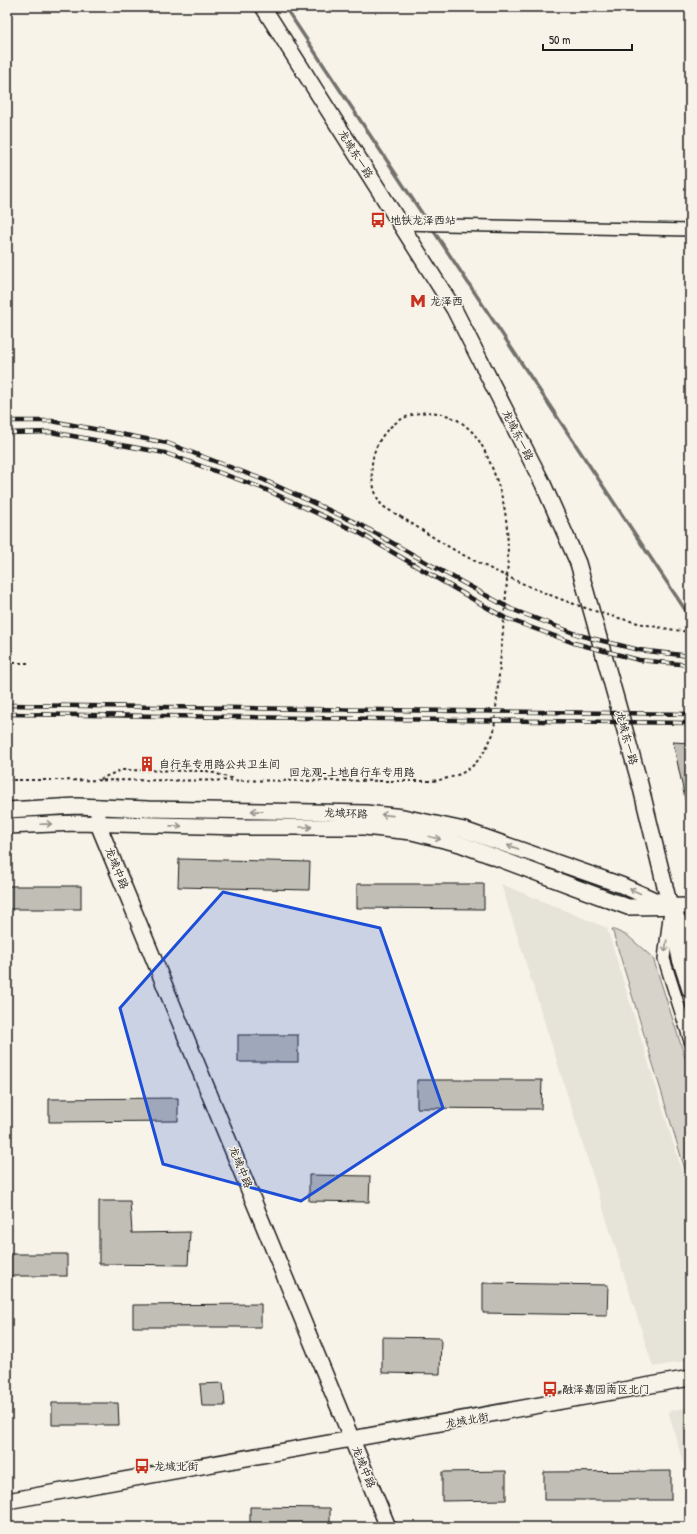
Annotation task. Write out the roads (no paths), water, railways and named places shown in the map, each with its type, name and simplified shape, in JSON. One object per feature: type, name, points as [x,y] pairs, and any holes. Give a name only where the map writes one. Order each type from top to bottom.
[{"type":"main road","name":"龙域东一路","points":[[263,7],[454,309],[543,484],[578,563],[640,784],[670,907],[680,959],[690,990]]},
{"type":"main road","name":"龙域环路","points":[[7,810],[77,806],[366,813],[403,817],[464,830],[621,885],[670,907]]},
{"type":"main road","name":"龙域中路","points":[[98,807],[98,824],[388,1527]]},
{"type":"main road","name":"龙域环路","points":[[7,826],[98,824],[243,827],[364,827],[412,832],[460,844],[628,907],[690,906]]},
{"type":"main road","name":"龙域东一路","points":[[670,907],[690,939]]},
{"type":"main road","name":"龙域北街","points":[[7,1502],[690,1378]]},
{"type":"street","points":[[400,224],[690,230]]},
{"type":"street","points":[[670,907],[690,928]]},
{"type":"street","points":[[670,907],[664,959],[690,1041]]},
{"type":"waterway","points":[[285,7],[690,617]]},
{"type":"railway","points":[[7,421],[52,421],[167,443],[264,480],[361,525],[511,609],[579,635],[639,650],[690,656]]},
{"type":"railway","points":[[7,433],[51,432],[165,453],[262,488],[358,532],[505,618],[574,643],[639,660],[690,665]]},
{"type":"railway","points":[[7,705],[690,714]]},
{"type":"railway","points":[[7,714],[690,723]]},
{"type":"place","name":"地铁龙泽西站","points":[[378,220]]},
{"type":"place","name":"龙泽西","points":[[418,301]]},
{"type":"place","name":"自行车专用路公共卫生间","points":[[147,764]]},
{"type":"place","name":"融泽嘉园南区北门","points":[[550,1389]]},
{"type":"place","name":"龙域北街","points":[[142,1466]]}]
